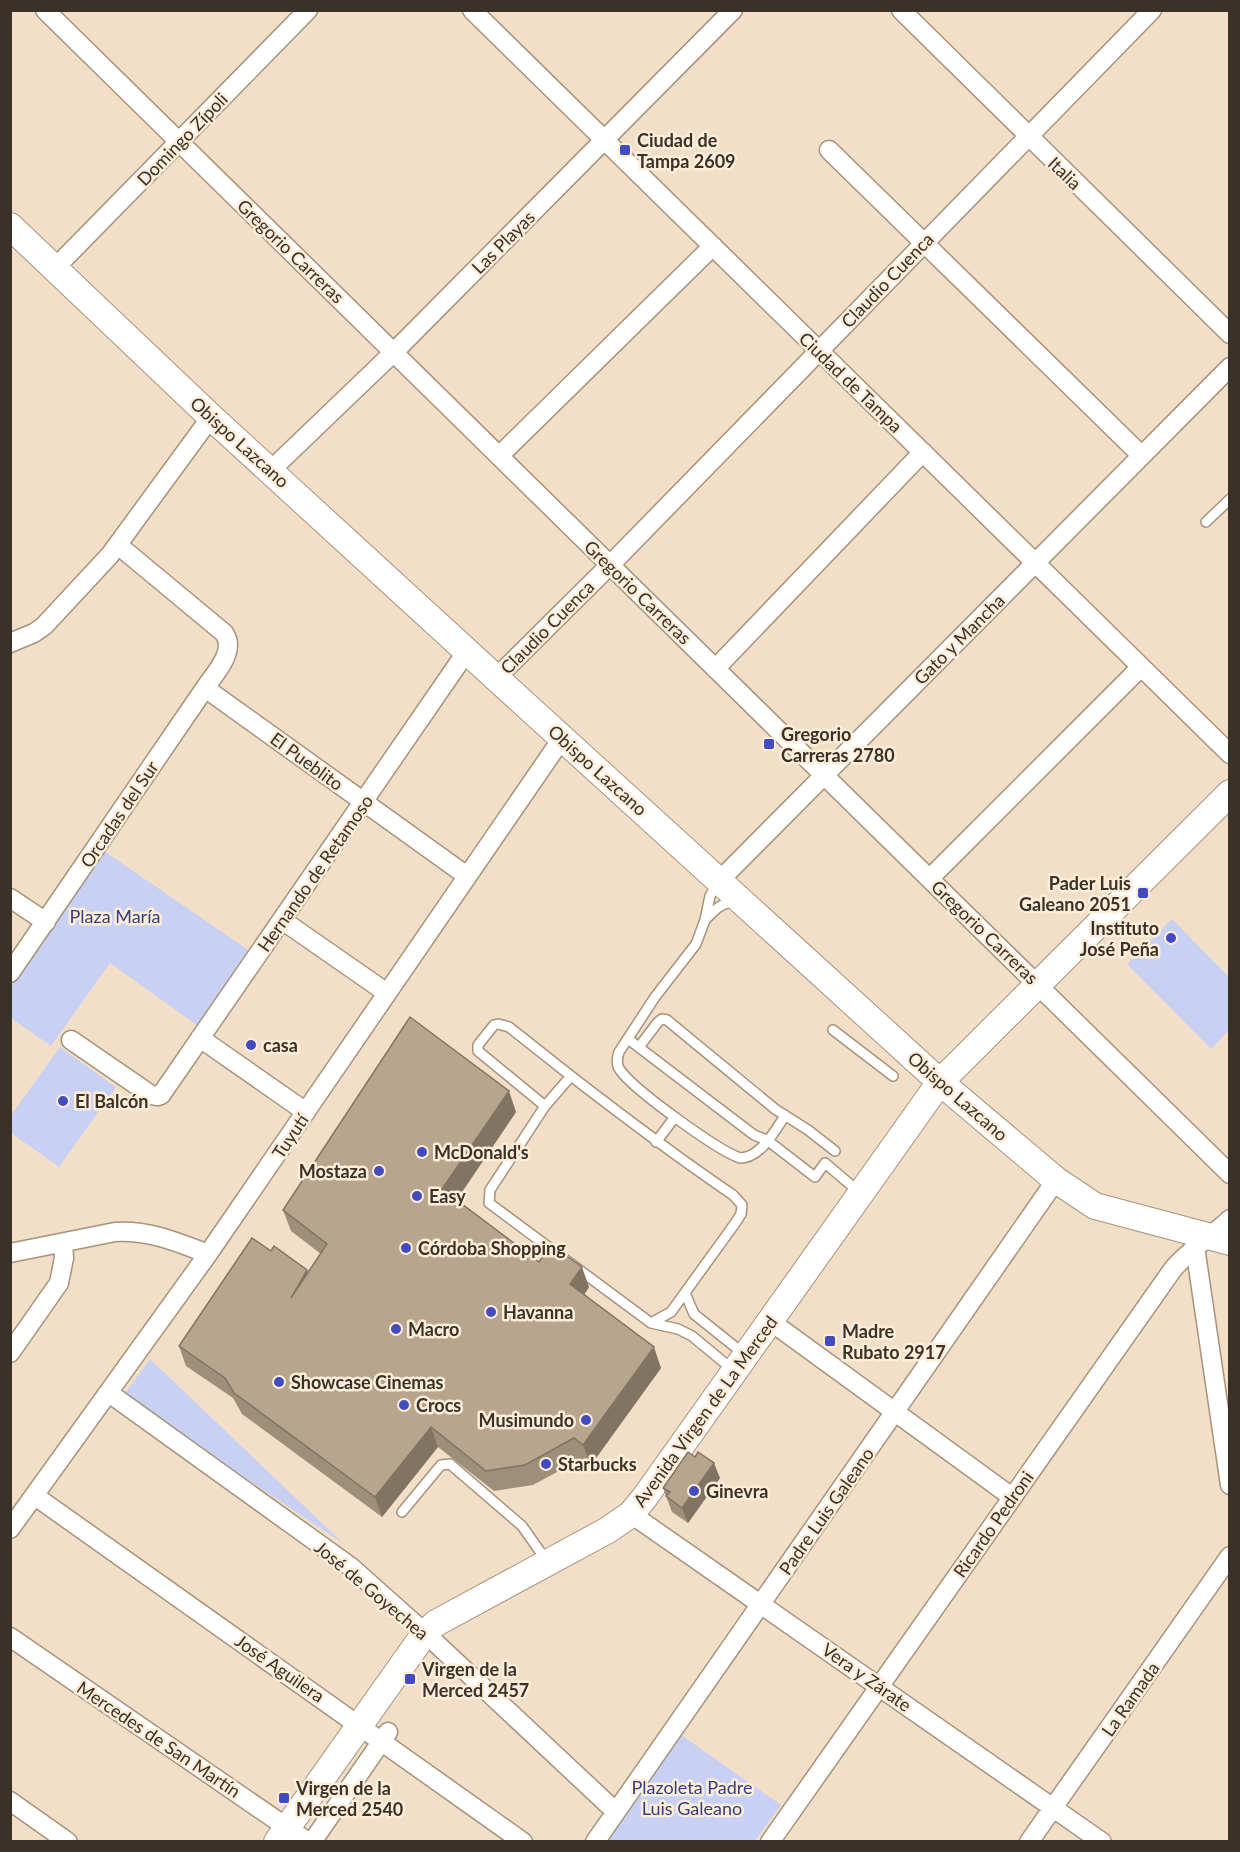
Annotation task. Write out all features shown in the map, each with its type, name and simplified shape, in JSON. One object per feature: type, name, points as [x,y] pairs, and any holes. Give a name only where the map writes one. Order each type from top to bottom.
[{"type":"main road","name":"Obispo Lazcano","points":[[10,226],[211,417],[940,1082],[1056,1180],[1095,1206],[1207,1240]]},
{"type":"main road","points":[[940,1082],[1230,793]]},
{"type":"main road","name":"Avenida Virgen de La Merced","points":[[296,1838],[360,1724],[425,1633],[436,1623],[615,1526],[631,1514],[940,1082]]},
{"type":"street","name":"Gregorio Carreras","points":[[45,10],[1230,1174]]},
{"type":"street","name":"Domingo Zípoli","points":[[55,268],[308,10]]},
{"type":"street","name":"Ciudad de Tampa","points":[[472,10],[1230,754]]},
{"type":"street","name":"Las Playas","points":[[271,470],[394,352],[733,10]]},
{"type":"street","name":"Italia","points":[[901,10],[1230,334]]},
{"type":"street","name":"Claudio Cuenca","points":[[496,678],[610,565],[1152,10]]},
{"type":"street","points":[[829,150],[1141,455]]},
{"type":"street","points":[[499,456],[713,246]]},
{"type":"street","name":"Gato y Mancha","points":[[720,880],[1230,367]]},
{"type":"street","points":[[10,643],[44,626],[118,545],[211,417]]},
{"type":"street","points":[[716,668],[923,452]]},
{"type":"street","name":"Orcadas del Sur","points":[[10,972],[226,655],[228,640],[224,633],[118,545]]},
{"type":"street","name":"Hernando de Retamoso","points":[[71,1040],[152,1095],[161,1095],[467,651]]},
{"type":"street","points":[[930,878],[1141,667]]},
{"type":"street","name":"El Pueblito","points":[[205,688],[468,876]]},
{"type":"street","name":"Tuyutí","points":[[10,1530],[208,1254],[562,737]]},
{"type":"street","points":[[10,898],[46,922]]},
{"type":"street","points":[[282,920],[387,993]]},
{"type":"street","points":[[200,1038],[306,1112]]},
{"type":"street","name":"Padre Luis Galeano","points":[[595,1842],[1056,1180]]},
{"type":"street","name":"Ricardo Pedroni","points":[[770,1842],[1173,1269],[1184,1256],[1207,1240],[1230,1219]]},
{"type":"street","points":[[10,1253],[132,1231],[168,1239],[208,1254]]},
{"type":"street","points":[[1207,1240],[1230,1485]]},
{"type":"street","points":[[10,1353],[59,1283],[64,1258],[63,1243]]},
{"type":"street","points":[[770,1321],[1012,1497]]},
{"type":"street","name":"José de Goyechea","points":[[109,1393],[351,1568],[425,1633],[616,1812]]},
{"type":"street","name":"José Aguilera","points":[[36,1496],[360,1724],[385,1736],[523,1842]]},
{"type":"street","name":"Vera y Zárate","points":[[631,1514],[1102,1842]]},
{"type":"street","name":"La Ramada","points":[[1029,1842],[1230,1556]]},
{"type":"street","name":"Mercedes de San Martín","points":[[10,1637],[296,1838]]},
{"type":"street","points":[[296,1838],[385,1736]]},
{"type":"street","points":[[10,1801],[68,1842]]},
{"type":"lane","points":[[1206,522],[1230,499]]},
{"type":"lane","name":"Gato y Mancha","points":[[720,880],[710,896],[702,931],[692,951],[655,998],[619,1052],[617,1061],[619,1069],[644,1093],[702,1137],[740,1158],[755,1153],[767,1140]]},
{"type":"lane","points":[[705,920],[725,903],[743,902]]},
{"type":"lane","points":[[639,1047],[658,1022],[662,1019],[667,1020],[785,1116],[835,1151]]},
{"type":"lane","points":[[545,1106],[478,1051],[478,1045],[494,1025],[509,1027],[656,1142],[733,1196],[742,1205],[741,1214],[736,1222],[671,1312],[651,1323]]},
{"type":"lane","points":[[833,1030],[893,1076]]},
{"type":"lane","points":[[628,1039],[754,1135],[767,1140],[815,1177],[825,1163],[860,1193]]},
{"type":"lane","points":[[571,1076],[545,1106],[490,1190],[489,1203],[651,1323],[678,1329],[740,1363]]},
{"type":"lane","points":[[767,1140],[785,1116]]},
{"type":"lane","points":[[656,1142],[675,1117]]},
{"type":"lane","points":[[685,1293],[694,1314],[740,1363]]},
{"type":"lane","points":[[402,1512],[441,1465],[450,1464],[522,1526],[548,1563]]},
{"type":"green space","name":"Plaza María","points":[[104,851],[254,954],[205,1031],[110,963],[51,1046],[11,1018],[11,984]]},
{"type":"green space","points":[[1172,919],[1229,977],[1229,1030],[1211,1049],[1127,964]]},
{"type":"green space","name":"El Balcón","points":[[60,1047],[116,1087],[59,1167],[11,1133],[11,1115]]},
{"type":"green space","points":[[150,1359],[344,1544],[123,1396]]},
{"type":"green space","name":"Plazoleta Padre Luis Galeano","points":[[681,1735],[781,1805],[755,1841],[605,1842]]},
{"type":"building","name":"Córdoba Shopping","points":[[410,1017],[509,1091],[442,1189],[539,1262],[551,1245],[582,1267],[570,1284],[654,1347],[583,1445],[574,1438],[525,1465],[486,1471],[431,1427],[375,1497],[234,1393],[225,1378],[179,1346],[252,1238],[271,1251],[274,1246],[307,1270],[291,1298],[327,1244],[283,1210]]},
{"type":"building","points":[[688,1452],[695,1457],[698,1452],[714,1463],[682,1508],[666,1496],[670,1492],[663,1488]]},
{"type":"place","name":"Ciudad de Tampa 2609","points":[[625,150]]},
{"type":"place","name":"Gregorio Carreras 2780","points":[[769,744]]},
{"type":"place","name":"Pader Luis Galeano 2051","points":[[1143,893]]},
{"type":"place","name":"Instituto José Peña","points":[[1171,938]]},
{"type":"place","name":"casa","points":[[251,1045]]},
{"type":"place","name":"El Balcón","points":[[63,1101]]},
{"type":"place","name":"McDonald's","points":[[422,1152]]},
{"type":"place","name":"Mostaza","points":[[379,1171]]},
{"type":"place","name":"Easy","points":[[417,1196]]},
{"type":"place","name":"Córdoba Shopping","points":[[406,1248]]},
{"type":"place","name":"Havanna","points":[[491,1312]]},
{"type":"place","name":"Macro","points":[[396,1329]]},
{"type":"place","name":"Madre Rubato 2917","points":[[830,1341]]},
{"type":"place","name":"Showcase Cinemas","points":[[279,1382]]},
{"type":"place","name":"Crocs","points":[[404,1405]]},
{"type":"place","name":"Musimundo","points":[[586,1420]]},
{"type":"place","name":"Starbucks","points":[[546,1464]]},
{"type":"place","name":"Ginevra","points":[[694,1491]]},
{"type":"place","name":"Virgen de la Merced 2457","points":[[410,1679]]},
{"type":"place","name":"Virgen de la Merced 2540","points":[[284,1798]]}]
